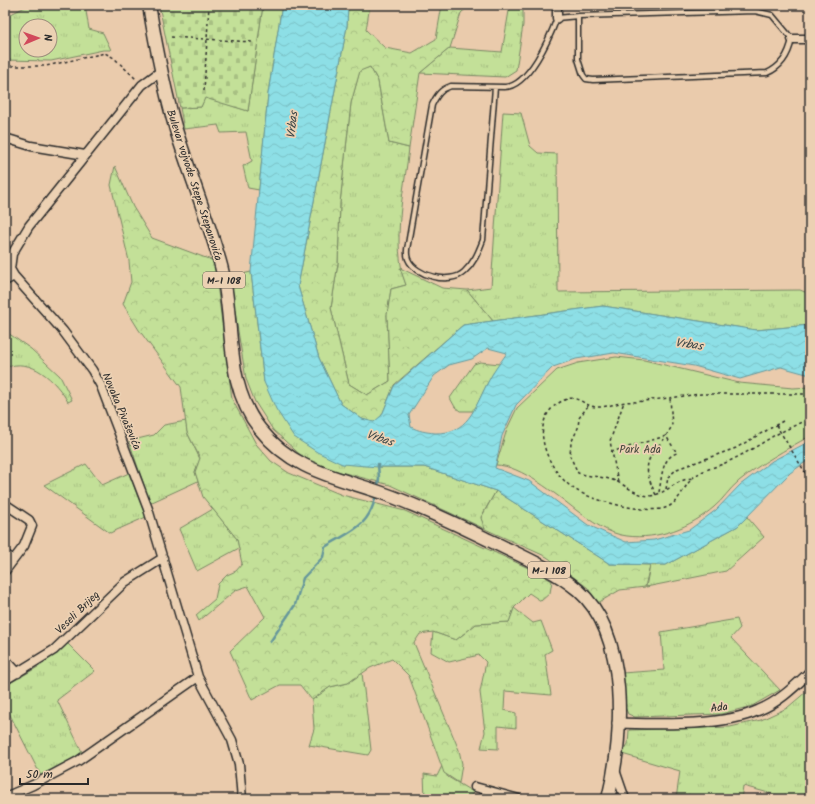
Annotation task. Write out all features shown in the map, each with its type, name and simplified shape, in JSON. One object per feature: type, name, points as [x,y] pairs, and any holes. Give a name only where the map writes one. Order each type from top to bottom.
[{"type":"main road","name":"Bulevar vojvode Stepe Stepanovića","points":[[149,5],[161,71],[176,128],[220,264],[225,288],[235,373],[248,411],[268,439],[298,461],[331,478],[387,494],[452,522],[546,568],[578,590],[598,615],[610,642],[616,674],[617,723],[614,768],[608,799]]},
{"type":"street","points":[[557,5],[557,18]]},
{"type":"street","points":[[792,39],[810,39]]},
{"type":"street","points":[[5,281],[14,276],[10,264],[14,250],[29,226],[142,85],[161,71]]},
{"type":"street","points":[[5,138],[31,146],[85,155]]},
{"type":"street","name":"Novaka Pivaševića","points":[[14,276],[63,331],[92,370],[101,386],[138,479],[198,677],[232,740],[239,764],[242,799]]},
{"type":"street","points":[[5,504],[29,520],[32,526],[24,546],[5,571]]},
{"type":"street","points":[[5,554],[13,560]]},
{"type":"street","name":"Veseli Brijeg","points":[[5,680],[54,650],[125,582],[163,558]]},
{"type":"street","points":[[5,659],[18,673]]},
{"type":"street","name":"Ada","points":[[617,723],[659,724],[733,718],[748,714],[772,703],[794,687],[810,672]]},
{"type":"street","points":[[5,797],[33,785],[78,761],[198,677]]},
{"type":"street","points":[[614,768],[625,799]]},
{"type":"street","points":[[475,787],[519,799]]},
{"type":"lane","points":[[495,87],[483,240],[476,258],[463,273],[451,278],[432,277],[418,272],[408,259],[407,251],[432,105],[438,94],[444,88],[451,86],[508,87],[527,74],[544,48],[557,18],[578,16],[755,11],[772,14],[792,39],[788,54],[780,65],[766,73],[593,80],[586,79],[580,69],[578,16]]},
{"type":"path","points":[[204,91],[209,5]]},
{"type":"path","points":[[171,37],[252,42]]},
{"type":"path","points":[[5,66],[46,66],[105,53],[114,58],[142,85]]},
{"type":"path","points":[[693,478],[677,500],[661,509],[639,508],[596,501],[575,490],[557,475],[544,449],[542,428],[547,414],[554,406],[569,398],[579,400],[588,406],[598,407],[624,402],[708,394],[810,394]]},
{"type":"path","points":[[656,494],[650,483],[646,467],[649,458],[672,426],[670,398]]},
{"type":"path","points":[[618,482],[610,441],[624,402]]},
{"type":"path","points":[[588,406],[579,418],[578,428],[571,443],[570,456],[578,473],[618,482],[639,494],[647,496],[659,493],[680,480],[693,478],[746,453],[810,417]]},
{"type":"path","points":[[666,489],[668,477],[677,469],[736,448],[783,420]]},
{"type":"path","points":[[776,425],[810,480]]},
{"type":"path","points":[[611,452],[666,436]]},
{"type":"path","points":[[659,493],[664,466],[668,459],[677,453],[666,436]]},
{"type":"green space","points":[[29,5],[85,5],[89,29],[103,33],[111,50],[103,50],[51,61],[5,60],[5,17]]},
{"type":"green space","points":[[159,5],[263,5],[248,111],[205,98],[201,107],[180,108]]},
{"type":"green space","points":[[263,5],[282,5],[268,94],[259,190],[248,188],[243,166],[252,161],[246,132],[221,133],[218,125],[184,129],[180,108],[201,107],[205,97],[248,111]]},
{"type":"green space","points":[[348,5],[370,5],[366,30],[385,48],[412,53],[436,39],[442,5],[470,5],[461,13],[450,48],[420,73],[409,148],[389,143],[378,81],[370,67],[360,71],[351,103],[340,203],[338,263],[331,308],[349,384],[367,395],[390,381],[387,315],[391,289],[406,285],[400,268],[442,288],[467,290],[493,321],[463,325],[394,385],[382,415],[374,423],[362,419],[341,404],[319,358],[298,286],[347,26]]},
{"type":"green space","points":[[510,5],[523,5],[523,25],[516,70],[505,77],[420,73],[450,48],[502,52]]},
{"type":"green space","points":[[370,67],[378,81],[389,143],[409,148],[399,235],[399,252],[406,285],[391,289],[387,315],[390,381],[367,395],[349,384],[331,308],[338,263],[340,203],[351,103],[360,70]]},
{"type":"green space","points":[[503,112],[521,113],[530,146],[538,153],[557,154],[558,292],[800,290],[810,294],[810,325],[756,330],[603,306],[493,321],[467,290],[491,287]]},
{"type":"green space","points":[[115,166],[133,207],[152,238],[214,261],[232,399],[256,444],[271,461],[289,473],[342,495],[405,511],[537,572],[552,581],[550,593],[541,601],[529,593],[514,608],[509,622],[476,624],[456,640],[433,632],[420,634],[414,643],[459,750],[462,764],[459,783],[444,773],[409,676],[392,659],[370,668],[348,683],[330,687],[312,700],[300,685],[280,685],[252,700],[230,651],[265,617],[248,586],[236,590],[199,621],[196,615],[215,599],[218,584],[227,575],[236,571],[242,564],[237,539],[203,497],[195,472],[200,458],[187,432],[181,387],[139,330],[123,304],[131,282],[129,261],[111,185]]},
{"type":"green space","points":[[251,272],[264,382],[378,467],[424,467],[496,491],[481,517],[485,529],[390,485],[333,470],[306,460],[273,430],[255,402],[246,379],[229,277]]},
{"type":"green space","points":[[5,331],[31,349],[60,376],[72,400],[68,402],[50,379],[33,368],[24,365],[15,365],[5,368]]},
{"type":"green space","name":"Park Ada","points":[[616,357],[644,360],[739,383],[793,388],[810,387],[810,436],[747,474],[735,484],[714,507],[695,521],[685,526],[662,534],[650,536],[639,537],[613,533],[594,523],[549,489],[527,475],[506,466],[496,465],[507,429],[517,408],[557,370],[578,363]]},
{"type":"green space","points":[[480,362],[500,364],[487,384],[474,411],[460,411],[455,407],[450,398],[474,364]]},
{"type":"green space","points":[[186,421],[187,432],[200,459],[195,472],[198,481],[150,503],[129,441],[154,435],[164,425]]},
{"type":"green space","points":[[86,464],[102,485],[129,473],[146,517],[110,533],[44,485]]},
{"type":"green space","points":[[496,491],[610,564],[650,565],[645,587],[620,590],[596,604],[588,588],[547,557],[485,529],[481,518]]},
{"type":"green space","points":[[213,509],[237,539],[239,548],[197,571],[179,529]]},
{"type":"green space","points":[[747,517],[764,537],[726,571],[646,587],[650,565],[666,565],[738,526]]},
{"type":"green space","points":[[514,608],[533,623],[541,621],[552,650],[545,654],[551,695],[505,691],[504,710],[516,713],[516,728],[498,726],[498,749],[481,748],[485,732],[480,692],[486,662],[479,655],[449,662],[431,652],[433,632],[456,640],[476,624],[509,622]]},
{"type":"green space","points":[[737,619],[740,628],[731,638],[780,690],[752,706],[721,714],[635,717],[628,714],[625,707],[622,673],[664,670],[661,632]]},
{"type":"green space","points":[[67,643],[95,671],[57,700],[83,754],[41,776],[5,705],[5,686],[43,664]]},
{"type":"green space","points":[[362,673],[371,750],[368,755],[309,745],[314,729],[312,700],[330,687],[348,683]]},
{"type":"green space","points":[[807,691],[810,732],[810,799],[791,799],[743,786],[741,799],[676,799],[680,771],[622,754],[628,744],[629,730],[730,727],[761,720],[787,708]]},
{"type":"green space","points":[[442,766],[448,777],[473,792],[470,799],[425,799],[424,774],[437,776]]},
{"type":"water","name":"Vrbas","points":[[282,5],[348,5],[347,26],[298,286],[319,358],[341,404],[362,419],[374,422],[382,415],[394,386],[463,325],[603,306],[756,330],[810,325],[810,375],[781,367],[740,379],[694,366],[614,353],[576,359],[553,367],[516,405],[502,436],[495,468],[529,481],[588,525],[626,542],[654,540],[689,530],[716,510],[740,485],[772,461],[810,441],[810,459],[790,473],[738,526],[666,565],[610,564],[496,491],[424,467],[378,467],[342,464],[317,452],[294,437],[276,409],[264,382],[251,272],[268,94]],"holes":[[[488,348],[507,353],[491,376],[474,411],[463,425],[446,432],[435,433],[422,431],[411,427],[409,415],[434,376],[449,365],[472,359]]]},
{"type":"waterway","points":[[378,464],[378,487]]},
{"type":"waterway","points":[[270,642],[295,605],[303,578],[323,557],[325,547],[351,532],[364,521],[369,514],[376,494]]}]
